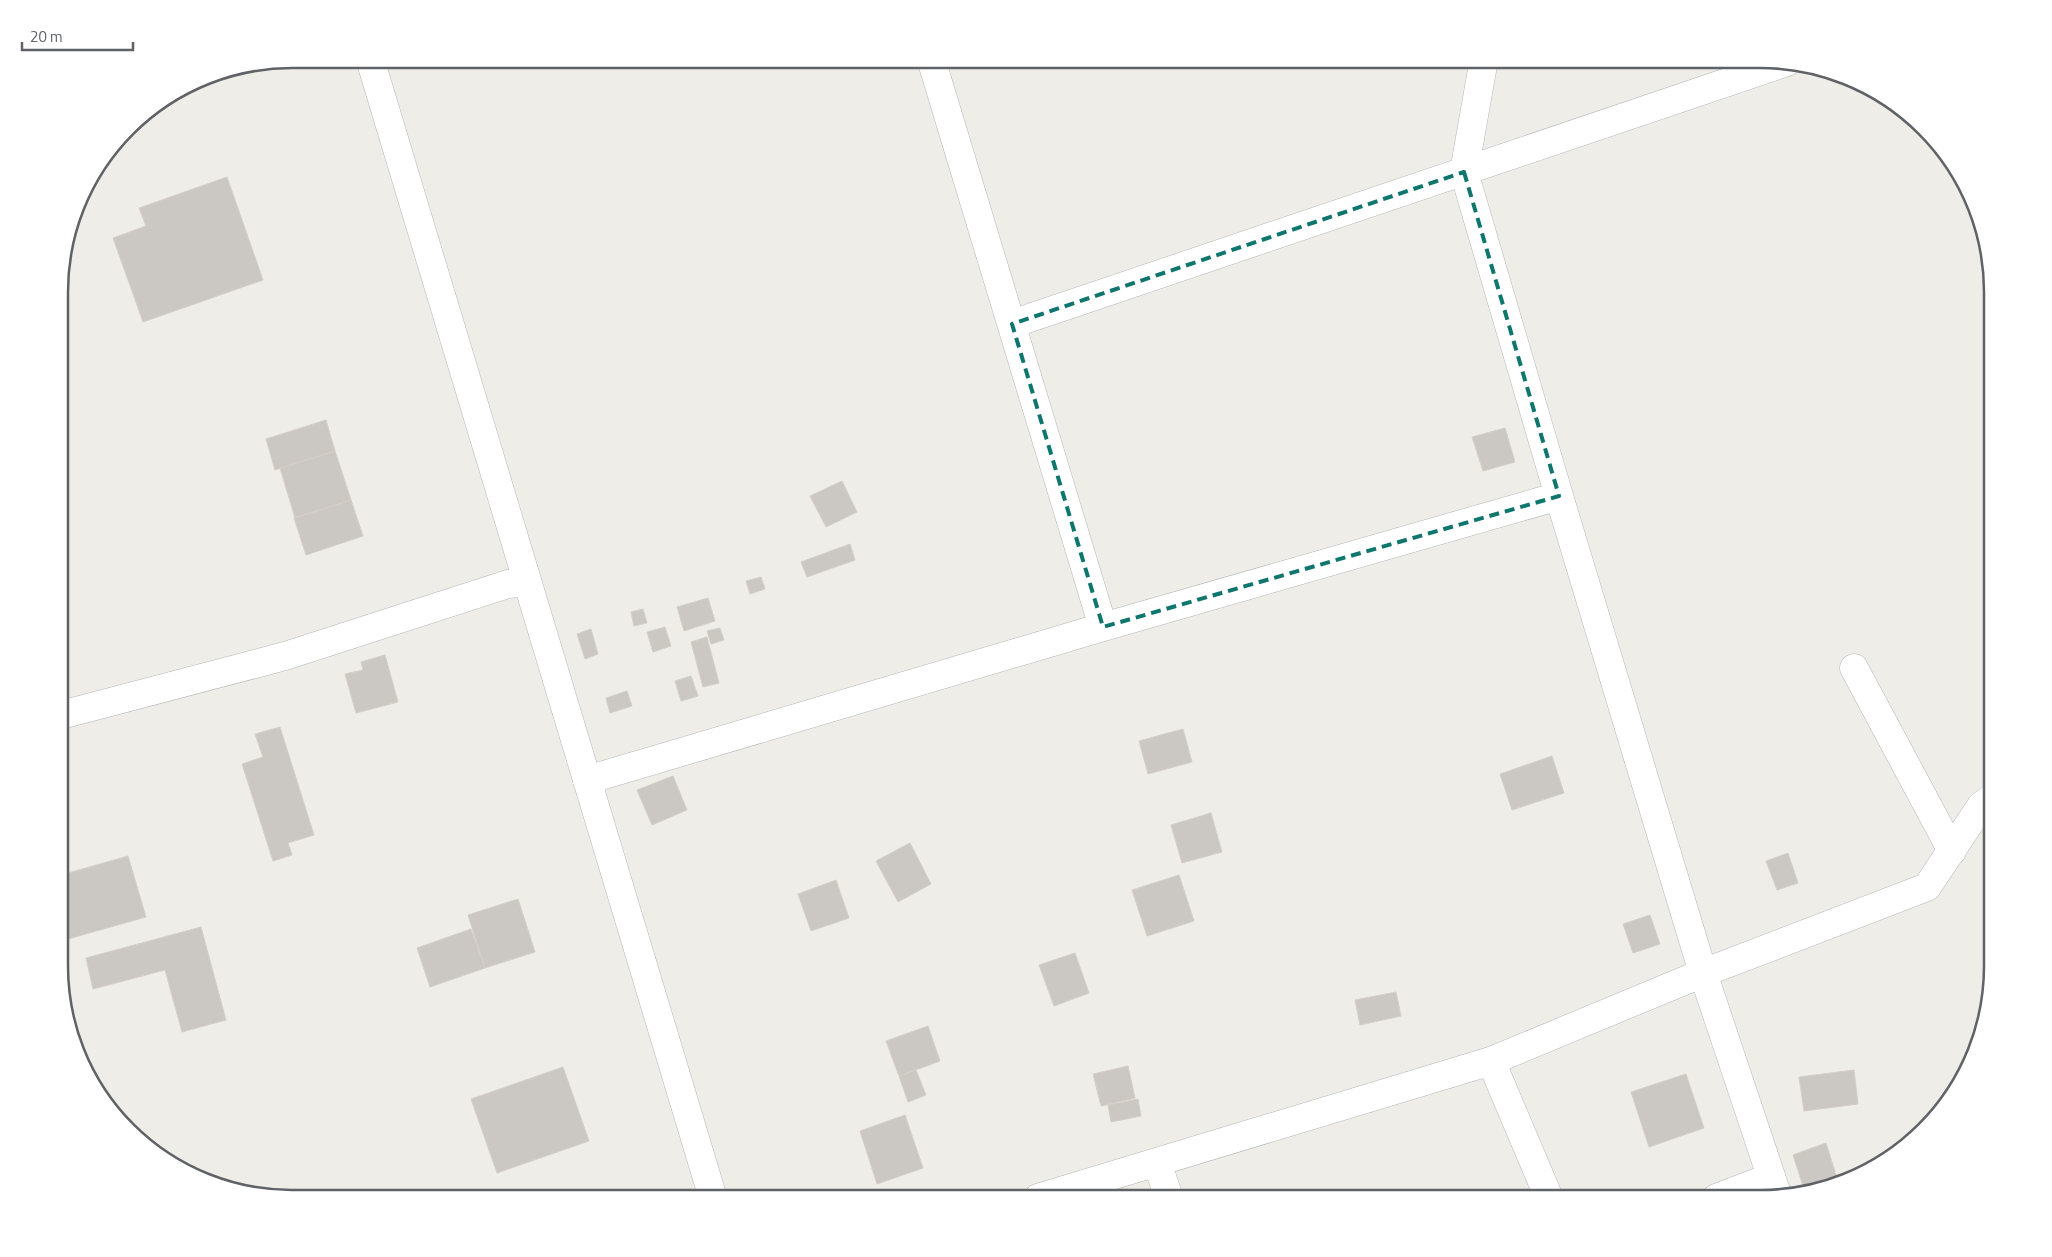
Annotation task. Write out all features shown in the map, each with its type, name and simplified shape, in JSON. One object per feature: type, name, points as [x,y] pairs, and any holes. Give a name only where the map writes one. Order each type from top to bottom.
[{"type":"street","points":[[373,68],[711,1190]]},
{"type":"street","points":[[934,68],[1103,627]]},
{"type":"street","points":[[1482,68],[1464,172],[1559,496],[1703,973],[1774,1187],[1758,1190]]},
{"type":"street","points":[[1012,324],[1769,68]]},
{"type":"street","points":[[587,780],[1103,627],[1559,496]]},
{"type":"street","points":[[68,713],[285,656],[508,584],[528,582]]},
{"type":"street","points":[[1854,668],[1952,851]]},
{"type":"street","points":[[1064,1190],[1491,1061],[1703,973],[1927,887],[1984,804]]},
{"type":"street","points":[[1491,1061],[1547,1190]]},
{"type":"street","points":[[1157,1162],[1166,1190]]},
{"type":"highlighted area","points":[[1464,172],[1559,496],[1103,627],[1012,324]]},
{"type":"building","points":[[227,177],[263,280],[143,322],[113,238],[146,226],[139,208]]},
{"type":"building","points":[[326,420],[335,451],[275,470],[266,439]]},
{"type":"building","points":[[1505,428],[1515,462],[1483,471],[1472,437]]},
{"type":"building","points":[[335,451],[351,500],[295,518],[280,468]]},
{"type":"building","points":[[842,481],[857,512],[826,527],[810,496]]},
{"type":"building","points":[[351,500],[363,536],[306,555],[294,518]]},
{"type":"building","points":[[850,544],[855,560],[807,577],[801,562]]},
{"type":"building","points":[[761,577],[765,589],[750,594],[746,581]]},
{"type":"building","points":[[708,598],[715,621],[684,631],[677,607]]},
{"type":"building","points":[[643,609],[647,623],[634,626],[631,612]]},
{"type":"building","points":[[665,627],[671,646],[653,652],[647,632]]},
{"type":"building","points":[[720,628],[724,640],[711,644],[707,631]]},
{"type":"building","points":[[591,629],[598,654],[585,659],[577,634]]},
{"type":"building","points":[[707,637],[719,683],[703,687],[691,642]]},
{"type":"building","points":[[385,655],[398,702],[356,713],[345,674],[363,670],[361,662]]},
{"type":"building","points":[[691,676],[698,696],[681,701],[675,681]]},
{"type":"building","points":[[627,691],[632,706],[610,713],[606,698]]},
{"type":"building","points":[[280,727],[314,835],[288,843],[292,855],[273,861],[242,764],[263,757],[255,734]]},
{"type":"building","points":[[1183,729],[1192,762],[1148,774],[1139,741]]},
{"type":"building","points":[[1552,756],[1564,793],[1512,810],[1500,774]]},
{"type":"building","points":[[673,776],[687,810],[652,825],[637,790]]},
{"type":"building","points":[[1211,813],[1222,852],[1182,863],[1171,825]]},
{"type":"building","points":[[910,843],[931,884],[898,902],[876,861]]},
{"type":"building","points":[[1788,853],[1798,883],[1777,890],[1766,861]]},
{"type":"building","points":[[128,856],[146,917],[68,939],[68,873]]},
{"type":"building","points":[[1179,875],[1194,921],[1147,936],[1132,890]]},
{"type":"building","points":[[836,880],[849,918],[811,931],[798,894]]},
{"type":"building","points":[[518,899],[535,952],[485,968],[468,915]]},
{"type":"building","points":[[1650,915],[1660,944],[1633,953],[1623,924]]},
{"type":"building","points":[[201,927],[226,1020],[182,1032],[165,970],[93,989],[86,958]]},
{"type":"building","points":[[471,929],[485,968],[430,987],[417,948]]},
{"type":"building","points":[[1075,953],[1089,993],[1054,1006],[1039,965]]},
{"type":"building","points":[[1396,992],[1401,1016],[1360,1025],[1355,1000]]},
{"type":"building","points":[[928,1026],[940,1061],[899,1076],[886,1041]]},
{"type":"building","points":[[1128,1066],[1135,1098],[1101,1106],[1093,1074]]},
{"type":"building","points":[[563,1067],[589,1141],[497,1173],[471,1099]]},
{"type":"building","points":[[916,1070],[926,1095],[908,1102],[899,1076]]},
{"type":"building","points":[[1854,1070],[1858,1104],[1804,1111],[1799,1077]]},
{"type":"building","points":[[1686,1074],[1704,1128],[1649,1147],[1631,1092]]},
{"type":"building","points":[[1138,1099],[1141,1116],[1111,1122],[1108,1105]]},
{"type":"building","points":[[905,1115],[923,1168],[877,1184],[860,1131]]},
{"type":"building","points":[[1826,1143],[1836,1175],[1803,1185],[1793,1155]]}]
